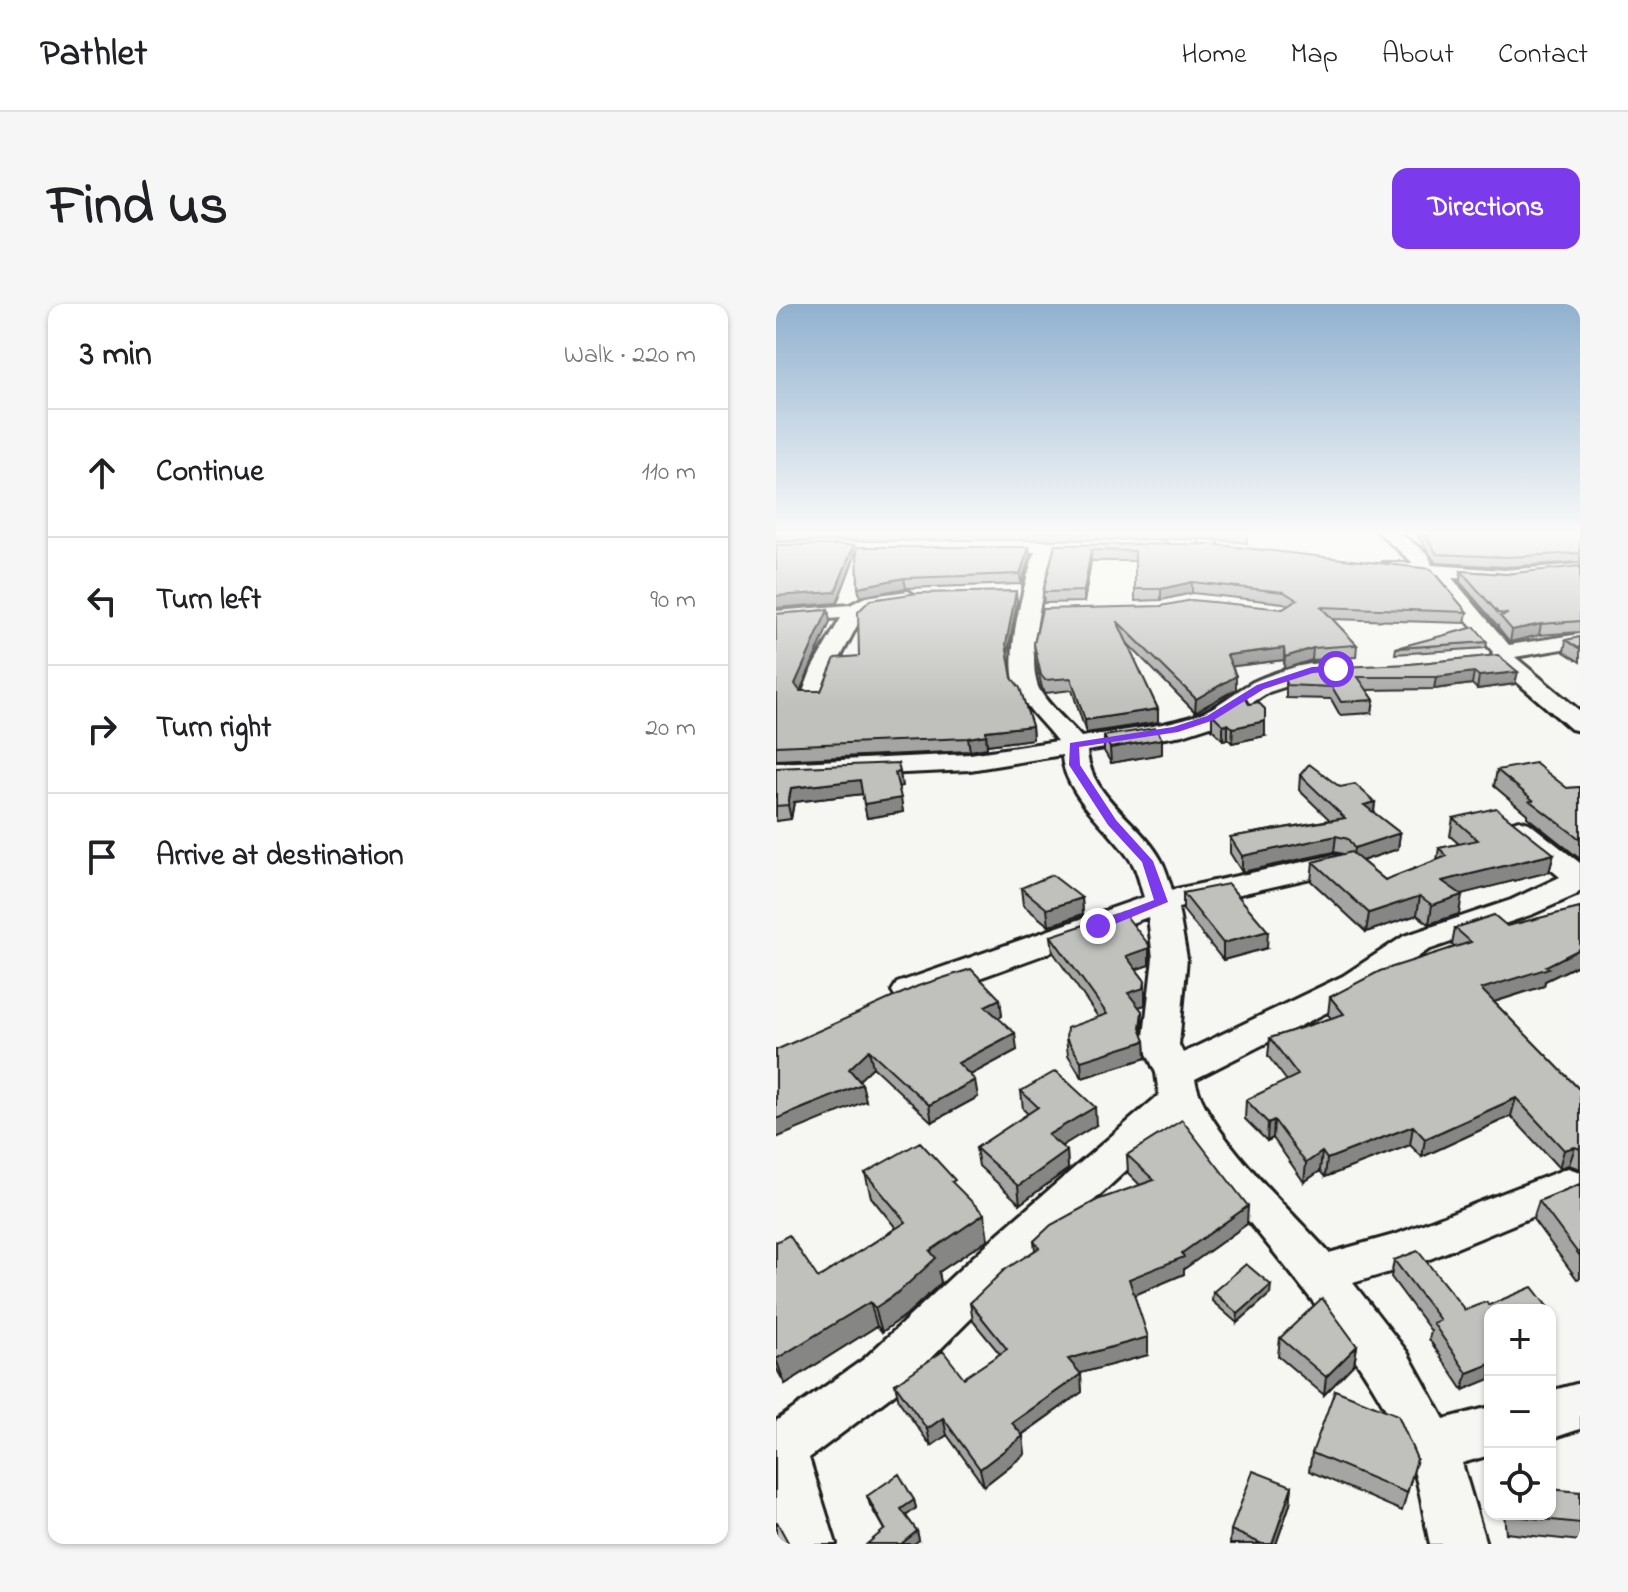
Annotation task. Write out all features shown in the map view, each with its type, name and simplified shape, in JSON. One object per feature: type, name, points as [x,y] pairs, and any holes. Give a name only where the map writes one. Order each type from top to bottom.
[{"type":"street","points":[[1036,590],[1021,656],[1028,690],[1074,745],[1075,765],[1112,823],[1147,861],[1161,902],[1170,958],[1161,1045],[1177,1086],[1223,1162],[1320,1274],[1390,1368],[1432,1447],[1458,1544]]},
{"type":"street","points":[[1445,590],[1497,656],[1580,724]]},
{"type":"street","points":[[786,596],[927,597]]},
{"type":"street","points":[[813,697],[812,687],[833,655],[855,611],[865,603],[898,598]]},
{"type":"street","points":[[776,617],[855,611]]},
{"type":"street","points":[[1497,656],[1580,640]]},
{"type":"street","points":[[776,771],[970,762],[1174,730],[1211,718],[1272,682],[1312,670],[1351,668]]},
{"type":"street","points":[[808,1544],[778,1450],[881,1375],[1177,1086],[1355,984],[1416,943],[1522,907],[1565,888],[1579,877],[1505,818]]},
{"type":"street","points":[[880,1005],[1009,953],[1161,902],[1335,864]]},
{"type":"street","points":[[1320,1274],[1404,1250],[1568,1184]]},
{"type":"street","points":[[1556,1413],[1580,1406]]},
{"type":"street","points":[[1432,1447],[1484,1433]]},
{"type":"building","points":[[776,590],[836,590],[835,592],[776,596]]},
{"type":"building","points":[[1044,590],[1084,590],[1084,591]]},
{"type":"building","points":[[1264,590],[1448,590],[1467,612],[1321,607],[1357,645],[1313,648],[1285,657],[1284,648],[1227,655],[1236,676],[1196,699],[1117,621],[1158,709],[1085,720],[1071,678],[1045,680],[1041,675],[1034,644],[1042,609],[1161,606],[1192,600],[1283,609],[1297,600],[1284,592]]},
{"type":"building","points":[[1478,590],[1580,590],[1580,621],[1512,630],[1500,616],[1508,614],[1498,613]]},
{"type":"building","points":[[1016,591],[1006,644],[1012,678],[1020,688],[1032,726],[986,731],[986,735],[968,738],[776,746],[776,614],[828,610],[795,684],[800,691],[821,691],[835,658],[859,656],[858,612],[870,600],[918,593]]},
{"type":"building","points":[[1475,627],[1487,642],[1396,648]]},
{"type":"building","points":[[1580,637],[1580,649],[1566,640]]},
{"type":"building","points":[[1498,655],[1518,672],[1479,676],[1474,672],[1436,677],[1358,677],[1374,700],[1341,702],[1332,687],[1286,685],[1286,677],[1316,668],[1410,664]]},
{"type":"building","points":[[1245,697],[1249,704],[1258,702],[1265,709],[1265,721],[1233,728],[1223,725],[1212,714]]},
{"type":"building","points":[[1155,728],[1162,739],[1110,748],[1104,736]]},
{"type":"building","points":[[898,763],[900,772],[895,773],[901,798],[864,804],[860,780],[791,788],[788,805],[776,806],[776,768]]},
{"type":"building","points":[[1535,763],[1567,788],[1580,787],[1580,839],[1530,801],[1533,800],[1497,770]]},
{"type":"building","points":[[1309,764],[1340,787],[1355,784],[1375,802],[1364,805],[1400,833],[1354,848],[1348,839],[1336,836],[1242,856],[1230,837],[1345,818],[1300,775]]},
{"type":"building","points":[[1496,808],[1554,854],[1442,881],[1462,895],[1432,905],[1420,896],[1369,913],[1313,862],[1351,852],[1385,880],[1447,856],[1439,848],[1478,840],[1453,818]]},
{"type":"building","points":[[1052,875],[1082,898],[1047,909],[1021,888]]},
{"type":"building","points":[[1228,884],[1268,931],[1223,943],[1183,893]]},
{"type":"building","points":[[1580,908],[1580,949],[1546,966],[1549,968],[1481,989],[1580,1090],[1580,1149],[1564,1150],[1516,1098],[1425,1139],[1413,1126],[1327,1159],[1322,1152],[1306,1163],[1274,1120],[1268,1123],[1246,1100],[1298,1075],[1270,1038],[1344,1014],[1330,997],[1380,971],[1471,942],[1455,928],[1494,915],[1507,926]]},
{"type":"building","points":[[1123,912],[1149,945],[1149,948],[1126,956],[1145,981],[1144,988],[1128,993],[1142,1011],[1140,1028],[1145,1041],[1081,1061],[1066,1038],[1067,1028],[1107,1014],[1051,936]]},
{"type":"building","points":[[971,969],[1000,999],[985,1006],[1015,1033],[958,1063],[975,1080],[929,1105],[869,1050],[849,1069],[862,1084],[776,1119],[776,1050],[918,986]]},
{"type":"building","points":[[1056,1071],[1095,1107],[1048,1135],[1067,1151],[1018,1186],[976,1148],[1038,1107],[1021,1091]]},
{"type":"building","points":[[1182,1120],[1248,1206],[1182,1253],[1184,1257],[1129,1279],[1148,1337],[1068,1359],[1081,1374],[1012,1423],[1023,1436],[980,1469],[943,1418],[927,1429],[895,1384],[943,1351],[964,1378],[1007,1349],[970,1303],[1004,1270],[1039,1248],[1034,1241],[1051,1225],[1097,1200],[1154,1180],[1127,1155]]},
{"type":"building","points":[[920,1142],[955,1180],[952,1182],[984,1214],[930,1251],[936,1258],[900,1291],[875,1308],[870,1302],[776,1359],[776,1242],[789,1235],[818,1278],[906,1222],[865,1173]]},
{"type":"building","points":[[1580,1184],[1580,1256],[1539,1201]]},
{"type":"building","points":[[1418,1251],[1465,1310],[1486,1302],[1488,1304],[1484,1304],[1484,1366],[1467,1373],[1433,1323],[1440,1320],[1394,1260]]},
{"type":"building","points":[[1246,1264],[1271,1285],[1238,1314],[1213,1292]]},
{"type":"building","points":[[1532,1287],[1545,1304],[1491,1304]]},
{"type":"building","points":[[1322,1298],[1357,1346],[1326,1377],[1280,1338]]},
{"type":"building","points":[[1335,1390],[1398,1415],[1417,1459],[1407,1493],[1312,1453]]},
{"type":"building","points":[[1253,1471],[1292,1486],[1272,1544],[1262,1544],[1231,1530]]},
{"type":"building","points":[[899,1474],[914,1500],[901,1509],[917,1531],[901,1544],[867,1544],[885,1529],[867,1496]]},
{"type":"building","points":[[1556,1490],[1580,1492],[1580,1523],[1551,1520],[1556,1520]]},
{"type":"building","points":[[777,1522],[789,1544],[776,1544]]},
{"type":"route","points":[[1098,926],[1161,902],[1147,861],[1112,823],[1075,765],[1074,745],[1174,730],[1211,718],[1261,687],[1312,670],[1336,669]]}]
